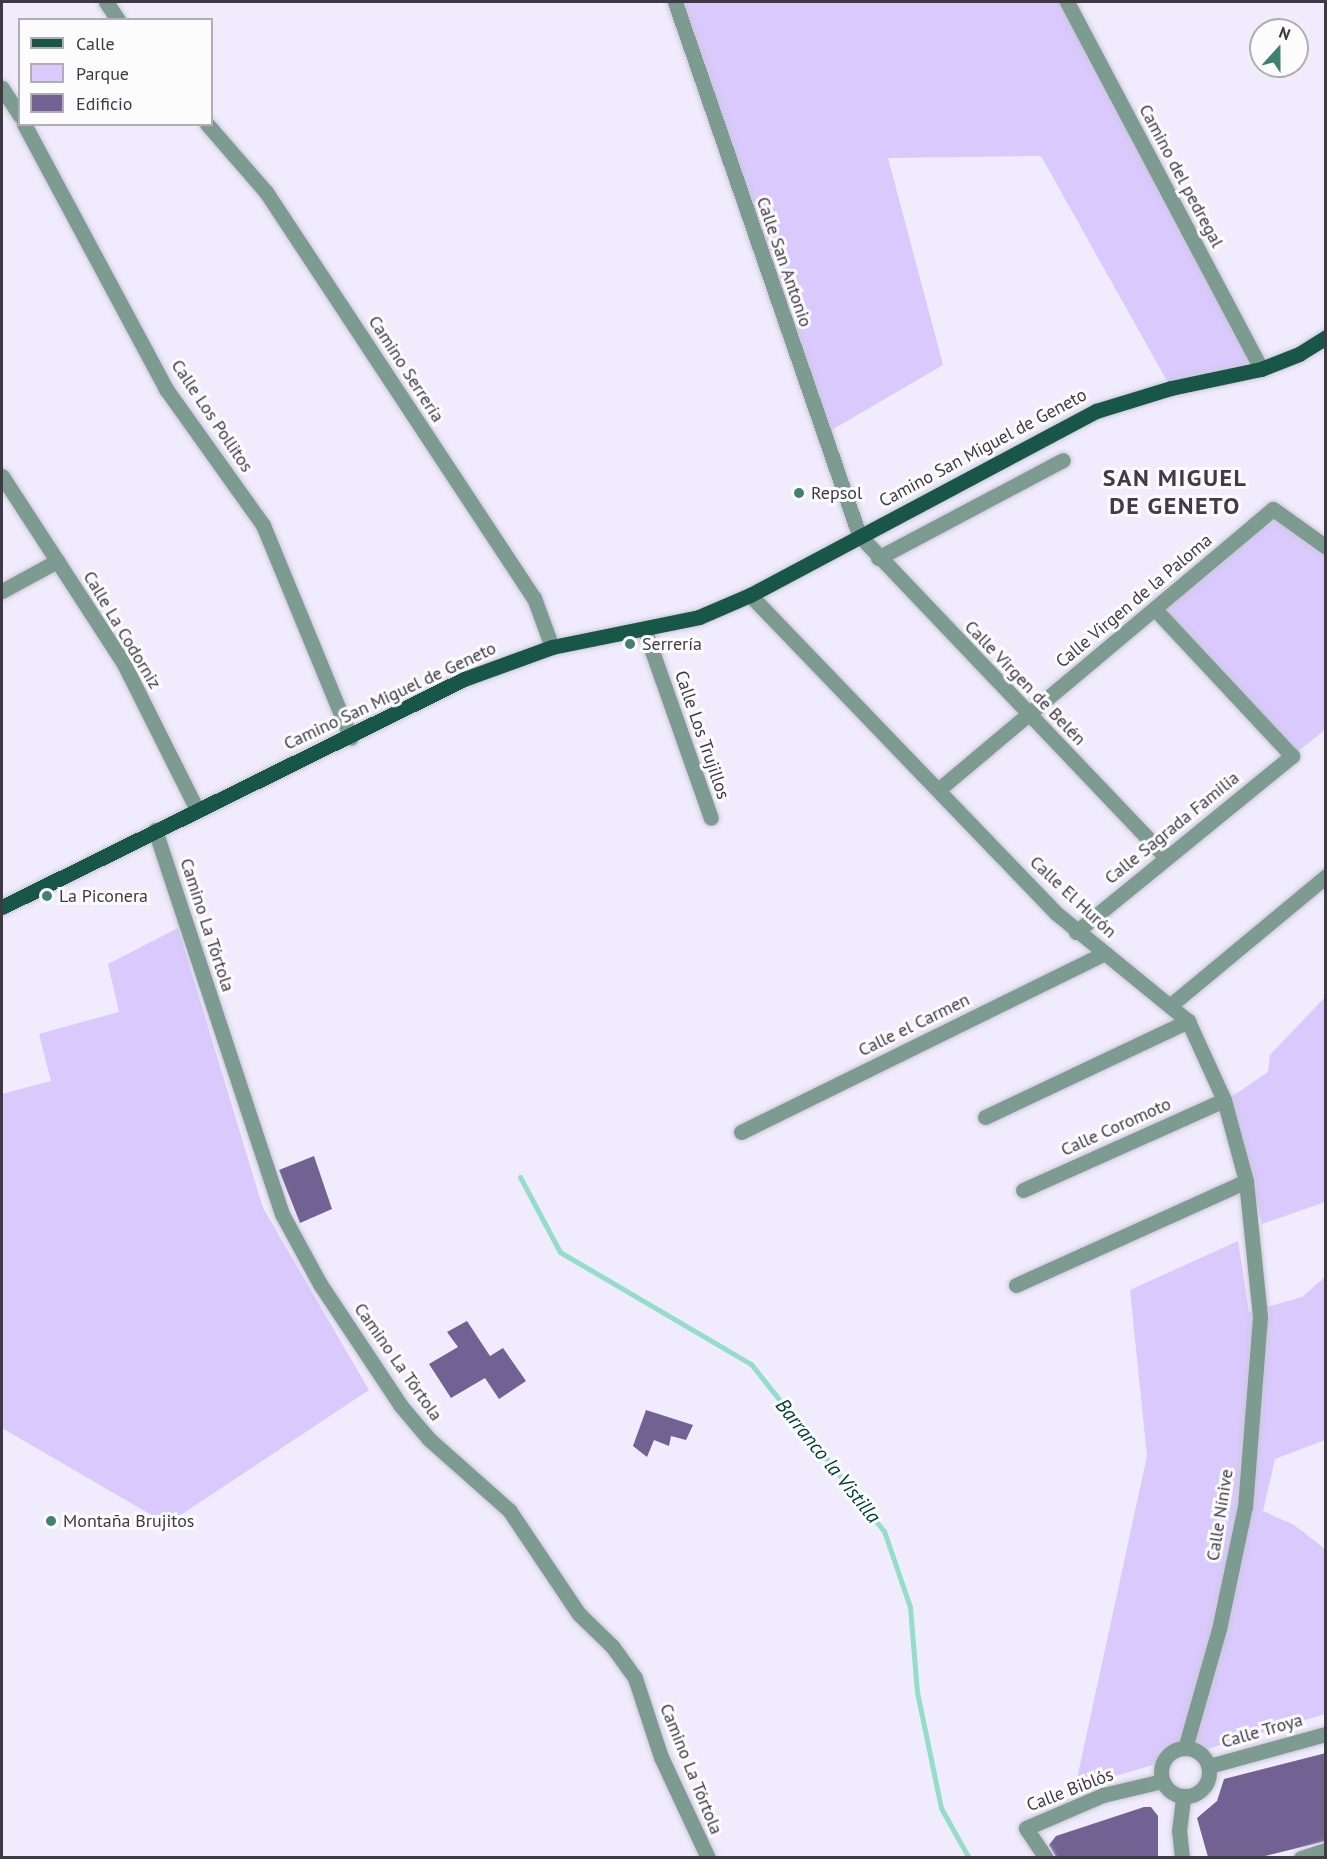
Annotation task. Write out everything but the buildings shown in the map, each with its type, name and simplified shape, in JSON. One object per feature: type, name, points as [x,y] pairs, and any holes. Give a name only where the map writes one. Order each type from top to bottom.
[{"type":"main road","name":"Camino San Miguel de Geneto","points":[[4,901],[351,738],[464,679],[552,647],[645,631],[699,617],[750,595],[859,535],[1039,444],[1096,411],[1151,393],[1261,369],[1299,354],[1326,337]]},
{"type":"street","points":[[106,2],[117,18]]},
{"type":"street","name":"Calle San Antonio","points":[[675,2],[859,535]]},
{"type":"street","name":"Camino del pedregal","points":[[1067,2],[1261,369]]},
{"type":"street","points":[[10,94],[18,112]]},
{"type":"street","name":"Calle Los Pollitos","points":[[25,126],[166,389],[263,525],[351,738]]},
{"type":"street","name":"Camino Serrería","points":[[209,126],[266,192],[527,588],[552,647]]},
{"type":"street","points":[[878,558],[1063,460]]},
{"type":"street","name":"Calle La Codorniz","points":[[2,476],[123,662],[197,810]]},
{"type":"street","name":"Calle Virgen de la Paloma","points":[[938,790],[1273,509],[1326,547]]},
{"type":"street","name":"Calle Virgen de Belén","points":[[859,535],[878,558],[1166,857]]},
{"type":"street","points":[[2,591],[57,561]]},
{"type":"street","name":"Calle El Hurón","points":[[750,595],[1076,932],[1172,1005],[1188,1021],[1224,1100],[1246,1181],[1257,1283]]},
{"type":"street","name":"Calle Sagrada Familia","points":[[1076,932],[1292,756],[1155,609]]},
{"type":"street","name":"Calle Los Trujillos","points":[[645,631],[711,818]]},
{"type":"street","name":"Camino La Tórtola","points":[[155,831],[282,1214],[321,1284],[401,1406],[429,1439],[509,1510],[579,1614],[612,1646],[635,1678],[661,1757],[708,1857]]},
{"type":"street","points":[[1172,1005],[1326,876]]},
{"type":"street","name":"Calle el Carmen","points":[[741,1132],[1104,953]]},
{"type":"street","points":[[985,1117],[1188,1021]]},
{"type":"street","name":"Calle Coromoto","points":[[1023,1190],[1224,1100]]},
{"type":"street","points":[[1016,1285],[1246,1181]]},
{"type":"street","name":"Calle Nínive","points":[[1185,1748],[1219,1629],[1245,1506],[1260,1317],[1257,1283]]},
{"type":"street","name":"Calle Troya","points":[[1209,1766],[1326,1734]]},
{"type":"street","points":[[1185,1748],[1200,1753],[1209,1766],[1203,1788],[1183,1797],[1170,1792],[1162,1781],[1165,1758],[1185,1748]]},
{"type":"street","name":"Calle Biblós","points":[[1046,1857],[1026,1828],[1103,1795],[1162,1781]]},
{"type":"street","points":[[1182,1857],[1179,1831],[1183,1797]]},
{"type":"street","points":[[1301,1857],[1326,1850]]},
{"type":"green space","points":[[675,2],[1068,2],[1267,367],[1171,388],[1041,156],[888,158],[943,365],[823,435]]},
{"type":"green space","points":[[1273,509],[1325,547],[1325,730],[1292,756],[1155,609]]},
{"type":"green space","points":[[178,928],[263,1208],[369,1390],[167,1524],[2,1428],[2,1094],[51,1081],[39,1034],[119,1012],[108,964]]},
{"type":"green space","points":[[1325,997],[1325,1202],[1262,1224],[1231,1097],[1268,1072],[1270,1055]]},
{"type":"green space","points":[[1238,1241],[1249,1312],[1302,1297],[1325,1277],[1325,1440],[1275,1459],[1263,1511],[1294,1525],[1325,1549],[1325,1714],[1075,1788],[1147,1456],[1130,1290]]},
{"type":"waterway","name":"Barranco la Vistilla","points":[[520,1177],[560,1252],[751,1364],[884,1531],[910,1607],[917,1692],[941,1808],[969,1858]]},
{"type":"place","name":"Repsol","points":[[799,493]]},
{"type":"place","name":"Serrería","points":[[630,644]]},
{"type":"place","name":"La Piconera","points":[[47,896]]},
{"type":"place","name":"Montaña Brujitos","points":[[51,1521]]},
{"type":"district","name":"SAN MIGUEL DE GENETO","points":[[1175,492]]}]
